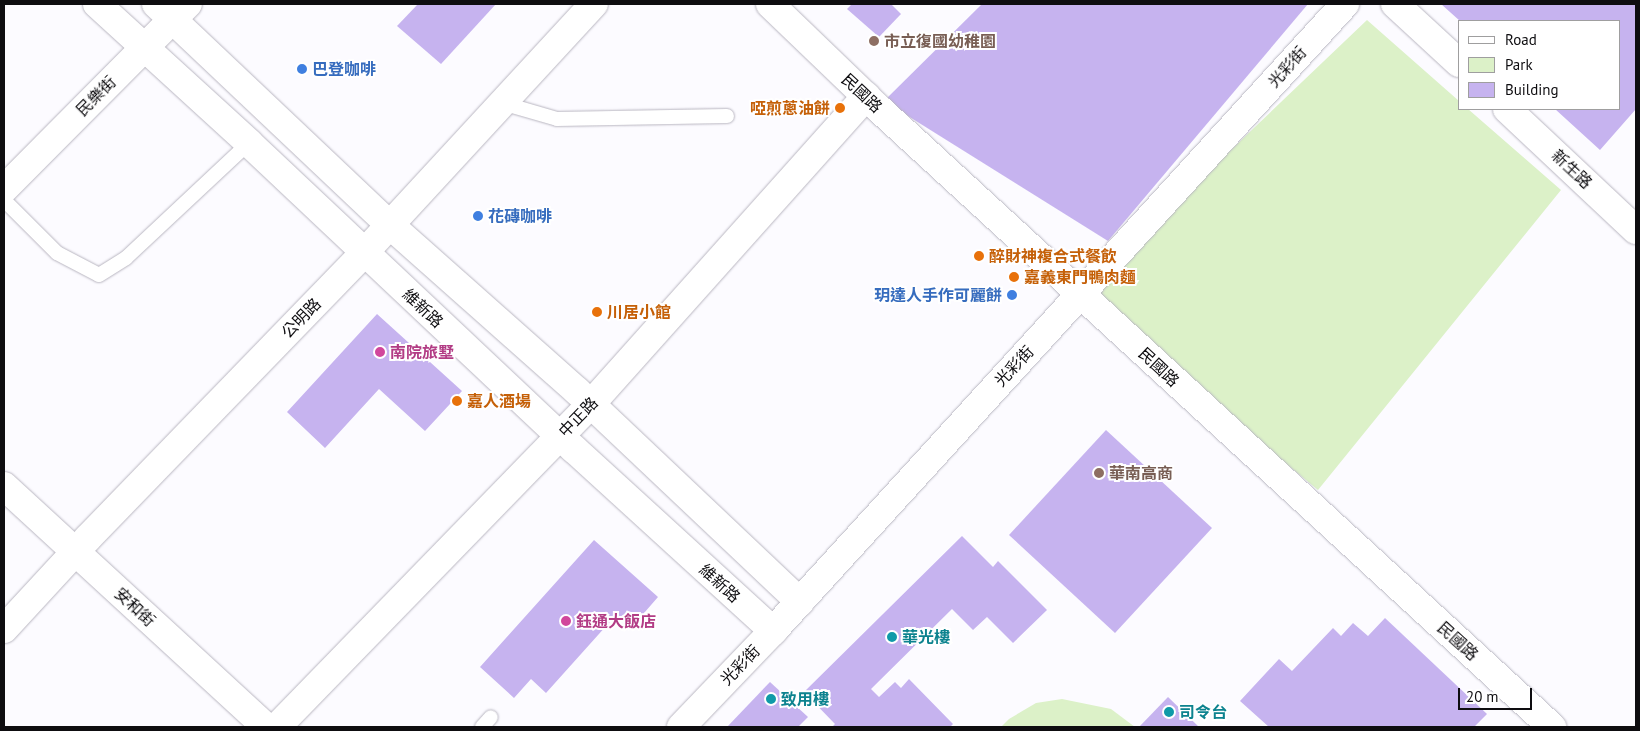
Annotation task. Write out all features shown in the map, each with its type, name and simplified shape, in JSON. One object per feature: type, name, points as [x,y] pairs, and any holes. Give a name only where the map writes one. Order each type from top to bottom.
[{"type":"street","name":"維新路","points":[[97,4],[249,143],[560,436],[772,631]]},
{"type":"street","name":"公明路","points":[[4,629],[75,552],[364,253],[594,4]]},
{"type":"street","name":"民國路","points":[[770,4],[866,96],[1549,726]]},
{"type":"street","name":"光彩街","points":[[681,727],[800,602],[1346,4]]},
{"type":"street","points":[[1396,4],[1458,62]]},
{"type":"street","name":"民樂街","points":[[4,189],[144,49],[172,9]]},
{"type":"street","points":[[172,9],[390,225],[591,404],[800,602]]},
{"type":"street","name":"中正路","points":[[277,727],[591,404],[866,96]]},
{"type":"street","name":"新生路","points":[[1508,110],[1636,230]]},
{"type":"street","name":"安和街","points":[[4,486],[266,727]]},
{"type":"lane","points":[[502,103],[557,119],[726,116]]},
{"type":"lane","points":[[4,200],[57,252],[99,274],[126,258],[249,143]]},
{"type":"green space","points":[[1367,20],[1458,100],[1458,110],[1469,110],[1561,190],[1318,490],[1080,294]]},
{"type":"green space","points":[[1062,699],[1111,709],[1135,727],[1001,727],[1009,719],[1036,703]]},
{"type":"building","points":[[418,4],[496,4],[441,64],[397,26]]},
{"type":"building","points":[[852,4],[891,4],[901,14],[879,37],[847,9]]},
{"type":"building","points":[[982,4],[1308,4],[1108,241],[884,101]]},
{"type":"building","points":[[1441,4],[1636,4],[1636,109],[1600,150],[1556,110],[1620,110],[1620,20],[1459,20]]},
{"type":"building","name":"南院旅墅","points":[[377,314],[462,391],[425,431],[379,389],[325,448],[287,412]]},
{"type":"building","points":[[1106,430],[1212,528],[1115,633],[1009,535]]},
{"type":"building","name":"華光樓","points":[[962,536],[993,567],[998,561],[1047,610],[1013,643],[987,617],[973,630],[952,609],[871,689],[879,697],[895,682],[901,688],[909,679],[953,724],[950,727],[832,727],[835,724],[804,692]]},
{"type":"building","name":"鈺通大飯店","points":[[594,540],[658,597],[631,628],[616,615],[546,693],[531,679],[514,698],[480,667]]},
{"type":"building","points":[[1385,618],[1487,714],[1474,727],[1269,727],[1240,701],[1279,659],[1292,671],[1333,628],[1341,636],[1353,623],[1368,636]]},
{"type":"building","name":"致用樓","points":[[770,682],[808,717],[798,727],[727,727]]},
{"type":"building","name":"司令台","points":[[1168,697],[1199,727],[1139,727]]},
{"type":"place","name":"市立復國幼稚園","points":[[874,41]]},
{"type":"place","name":"巴登咖啡","points":[[302,69]]},
{"type":"place","name":"啞煎蔥油餅","points":[[840,108]]},
{"type":"place","name":"花磚咖啡","points":[[478,216]]},
{"type":"place","name":"醉財神複合式餐飲","points":[[979,256]]},
{"type":"place","name":"嘉義東門鴨肉麵","points":[[1014,277]]},
{"type":"place","name":"玥達人手作可麗餅","points":[[1012,295]]},
{"type":"place","name":"川居小館","points":[[597,312]]},
{"type":"place","name":"南院旅墅","points":[[380,352]]},
{"type":"place","name":"嘉人酒場","points":[[457,401]]},
{"type":"place","name":"華南高商","points":[[1099,473]]},
{"type":"place","name":"鈺通大飯店","points":[[566,621]]},
{"type":"place","name":"華光樓","points":[[892,637]]},
{"type":"place","name":"致用樓","points":[[771,699]]},
{"type":"place","name":"司令台","points":[[1169,712]]}]
